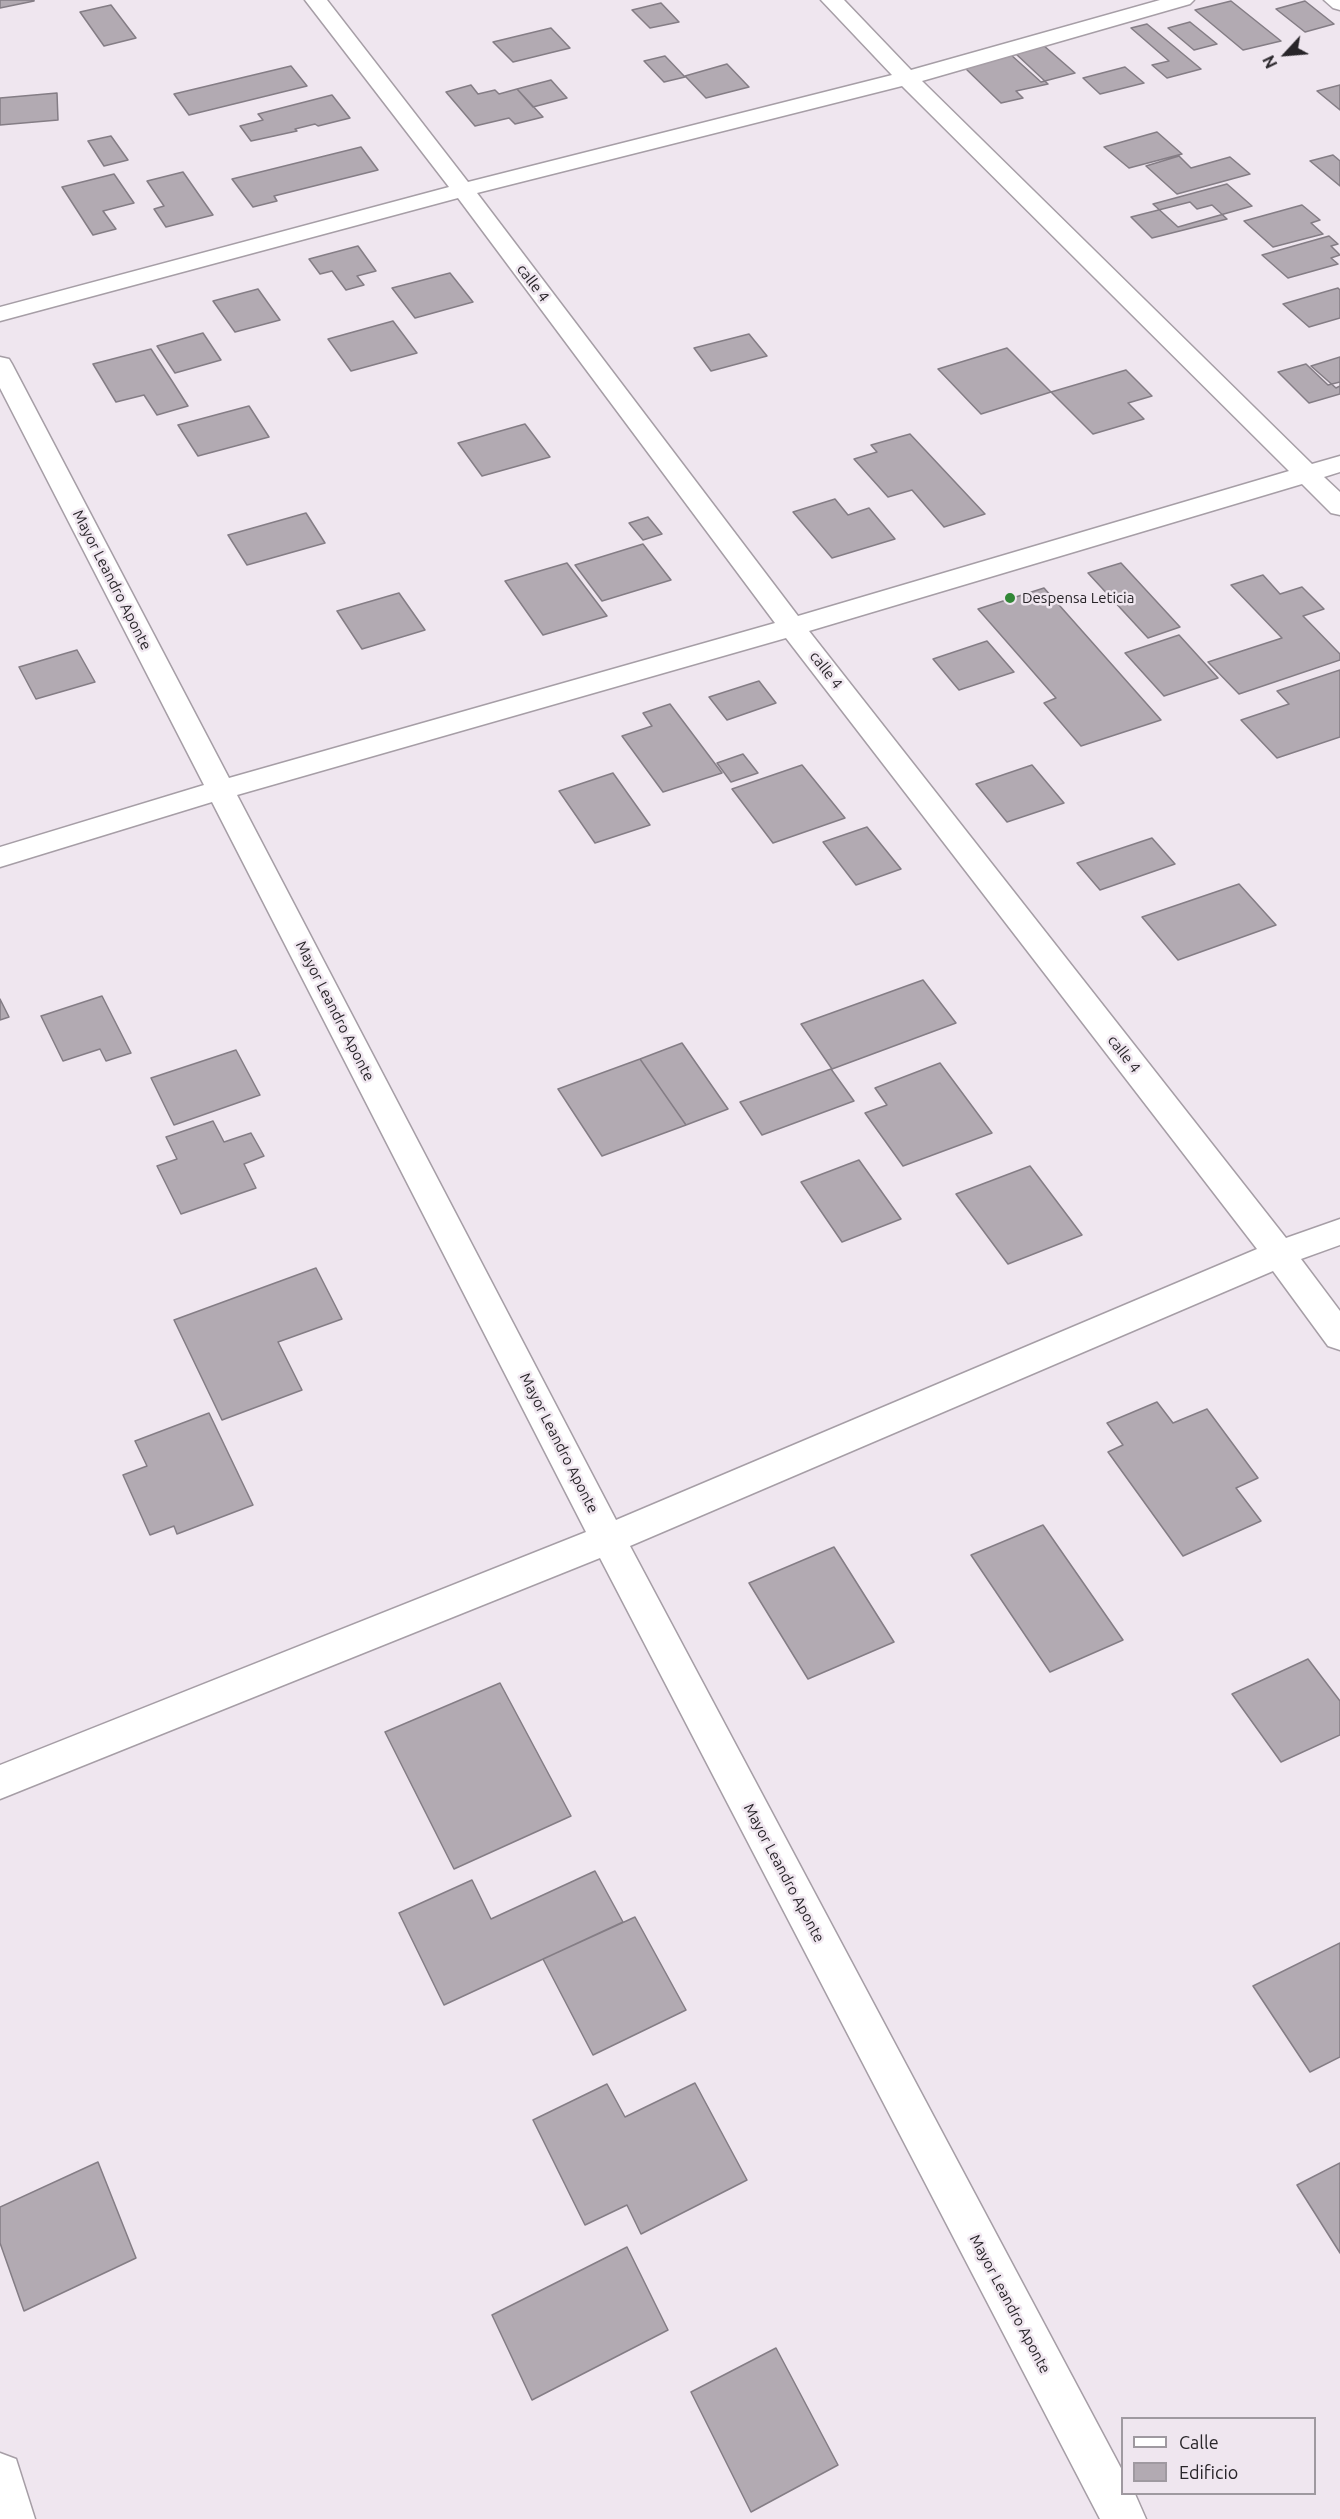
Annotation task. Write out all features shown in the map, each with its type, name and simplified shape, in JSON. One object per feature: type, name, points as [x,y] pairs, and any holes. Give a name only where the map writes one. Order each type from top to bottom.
[{"type":"street","name":"calle 4","points":[[316,0],[792,627],[1279,1254],[1340,1337]]},
{"type":"street","points":[[832,0],[907,78],[1340,507]]},
{"type":"street","points":[[1,312],[462,190],[907,78],[1183,0]]},
{"type":"street","points":[[1335,0],[1340,4]]},
{"type":"street","name":"Mayor Leandro Aponte","points":[[0,364],[608,1539],[1124,2519]]},
{"type":"street","points":[[0,857],[221,790],[792,627],[1340,464]]},
{"type":"street","points":[[0,1782],[608,1539],[1279,1254],[1340,1232]]},
{"type":"street","points":[[0,2475],[13,2519]]},
{"type":"building","points":[[0,0],[34,0],[34,1],[0,8]]},
{"type":"building","points":[[1231,1],[1281,41],[1243,50],[1195,10]]},
{"type":"building","points":[[1305,1],[1334,24],[1305,32],[1276,9]]},
{"type":"building","points":[[661,3],[679,22],[650,28],[632,10]]},
{"type":"building","points":[[111,5],[136,38],[104,46],[80,12]]},
{"type":"building","points":[[1190,22],[1217,44],[1194,50],[1168,28]]},
{"type":"building","points":[[1147,24],[1201,69],[1167,78],[1152,65],[1169,61],[1131,28]]},
{"type":"building","points":[[551,28],[570,48],[513,62],[493,42]]},
{"type":"building","points":[[1043,45],[1075,73],[1041,82],[1010,54]]},
{"type":"building","points":[[1016,54],[1048,84],[1016,91],[1023,98],[1001,103],[964,67]]},
{"type":"building","points":[[665,56],[685,77],[664,82],[644,61]]},
{"type":"building","points":[[727,64],[749,87],[706,98],[685,76]]},
{"type":"building","points":[[291,66],[307,86],[189,115],[174,94]]},
{"type":"building","points":[[1125,67],[1144,83],[1100,94],[1083,78]]},
{"type":"building","points":[[551,80],[567,98],[533,107],[517,89]]},
{"type":"building","points":[[471,85],[478,94],[495,90],[499,94],[517,89],[543,117],[515,124],[509,118],[475,126],[446,92]]},
{"type":"building","points":[[1340,85],[1340,110],[1317,91]]},
{"type":"building","points":[[57,93],[58,120],[0,125],[0,98]]},
{"type":"building","points":[[332,95],[350,118],[318,126],[315,124],[295,129],[297,131],[251,141],[240,126],[263,120],[258,114]]},
{"type":"building","points":[[1157,132],[1182,154],[1129,168],[1104,147]]},
{"type":"building","points":[[111,136],[128,160],[104,166],[88,141]]},
{"type":"building","points":[[361,147],[378,170],[274,196],[277,201],[253,207],[232,179]]},
{"type":"building","points":[[1333,155],[1340,161],[1340,186],[1310,161]]},
{"type":"building","points":[[1179,156],[1191,168],[1230,157],[1250,174],[1177,194],[1146,166]]},
{"type":"building","points":[[183,172],[213,215],[166,227],[154,209],[164,206],[147,181]]},
{"type":"building","points":[[114,174],[134,203],[103,211],[116,229],[93,235],[62,187]]},
{"type":"building","points":[[1227,184],[1252,206],[1178,227],[1153,204]]},
{"type":"building","points":[[1190,202],[1197,209],[1212,205],[1227,219],[1152,238],[1131,217]]},
{"type":"building","points":[[1302,205],[1320,220],[1311,223],[1323,234],[1273,247],[1244,221]]},
{"type":"building","points":[[1329,236],[1338,244],[1331,246],[1340,255],[1331,258],[1338,264],[1288,278],[1262,255]]},
{"type":"building","points":[[358,246],[376,271],[357,276],[364,285],[346,290],[332,271],[320,274],[309,259]]},
{"type":"building","points":[[450,273],[473,302],[415,318],[392,288]]},
{"type":"building","points":[[1338,288],[1340,290],[1340,318],[1309,327],[1283,304]]},
{"type":"building","points":[[258,289],[280,320],[235,332],[213,301]]},
{"type":"building","points":[[393,321],[417,353],[351,371],[328,339]]},
{"type":"building","points":[[203,333],[221,360],[175,373],[157,346]]},
{"type":"building","points":[[749,334],[767,356],[711,371],[694,348]]},
{"type":"building","points":[[1007,348],[1051,392],[981,414],[938,369]]},
{"type":"building","points":[[151,349],[188,406],[157,415],[144,395],[116,402],[93,364]]},
{"type":"building","points":[[1340,357],[1340,386],[1336,388],[1311,366]]},
{"type":"building","points":[[1306,364],[1328,385],[1340,382],[1340,394],[1309,403],[1278,372]]},
{"type":"building","points":[[1126,370],[1152,396],[1128,403],[1144,419],[1093,434],[1051,392]]},
{"type":"building","points":[[249,406],[269,437],[198,456],[178,425]]},
{"type":"building","points":[[525,424],[550,457],[482,476],[458,443]]},
{"type":"building","points":[[910,434],[985,514],[944,527],[912,490],[888,497],[854,459],[877,452],[871,445]]},
{"type":"building","points":[[835,499],[848,515],[869,508],[895,539],[832,558],[793,512]]},
{"type":"building","points":[[306,513],[325,543],[247,565],[228,535]]},
{"type":"building","points":[[648,517],[662,534],[643,540],[629,523]]},
{"type":"building","points":[[643,544],[671,580],[602,601],[575,565]]},
{"type":"building","points":[[567,563],[607,616],[543,635],[505,581]]},
{"type":"building","points":[[1121,563],[1180,627],[1148,638],[1088,573]]},
{"type":"building","points":[[1263,575],[1280,594],[1302,587],[1324,609],[1303,616],[1340,654],[1340,660],[1239,694],[1208,662],[1282,638],[1231,585]]},
{"type":"building","points":[[1044,588],[1161,720],[1081,746],[1044,703],[1056,698],[978,609]]},
{"type":"building","points":[[399,593],[425,630],[362,649],[337,611]]},
{"type":"building","points":[[1179,635],[1218,678],[1164,696],[1125,653]]},
{"type":"building","points":[[987,641],[1014,672],[959,690],[933,659]]},
{"type":"building","points":[[77,650],[95,682],[36,699],[19,667]]},
{"type":"building","points":[[1340,670],[1340,737],[1277,758],[1241,720],[1289,704],[1277,691]]},
{"type":"building","points":[[759,681],[776,703],[727,720],[709,697]]},
{"type":"building","points":[[670,704],[722,773],[663,792],[622,736],[652,726],[643,713]]},
{"type":"building","points":[[743,754],[758,773],[731,782],[717,763]]},
{"type":"building","points":[[802,765],[845,818],[773,843],[732,789]]},
{"type":"building","points":[[1032,765],[1064,803],[1007,822],[976,784]]},
{"type":"building","points":[[613,773],[650,825],[595,843],[559,791]]},
{"type":"building","points":[[867,827],[901,869],[856,885],[823,842]]},
{"type":"building","points":[[1152,838],[1175,864],[1100,890],[1077,863]]},
{"type":"building","points":[[1239,884],[1276,925],[1178,960],[1142,917]]},
{"type":"building","points":[[923,980],[956,1023],[832,1069],[801,1024]]},
{"type":"building","points":[[102,996],[131,1053],[106,1061],[100,1049],[63,1061],[41,1016]]},
{"type":"building","points":[[0,999],[9,1017],[0,1020]]},
{"type":"building","points":[[682,1043],[728,1109],[686,1125],[640,1059]]},
{"type":"building","points":[[236,1050],[260,1095],[174,1125],[151,1078]]},
{"type":"building","points":[[640,1059],[686,1125],[602,1156],[558,1089]]},
{"type":"building","points":[[940,1063],[992,1133],[903,1166],[865,1113],[887,1105],[875,1088]]},
{"type":"building","points":[[831,1069],[854,1101],[762,1135],[740,1102]]},
{"type":"building","points":[[213,1121],[224,1142],[251,1133],[264,1156],[244,1164],[256,1188],[181,1214],[157,1166],[177,1159],[166,1137]]},
{"type":"building","points":[[859,1160],[901,1219],[842,1242],[801,1182]]},
{"type":"building","points":[[1030,1166],[1082,1235],[1008,1264],[956,1194]]},
{"type":"building","points":[[316,1268],[342,1319],[278,1342],[302,1390],[222,1420],[174,1320]]},
{"type":"building","points":[[1157,1402],[1173,1423],[1207,1409],[1258,1478],[1236,1488],[1261,1521],[1183,1556],[1108,1452],[1123,1445],[1107,1423]]},
{"type":"building","points":[[209,1413],[253,1505],[177,1534],[174,1526],[150,1535],[123,1475],[147,1466],[135,1441]]},
{"type":"building","points":[[1043,1525],[1123,1640],[1050,1672],[971,1555]]},
{"type":"building","points":[[834,1547],[894,1642],[808,1679],[749,1583]]},
{"type":"building","points":[[1308,1659],[1340,1701],[1340,1735],[1281,1762],[1232,1694]]},
{"type":"building","points":[[500,1683],[571,1816],[454,1869],[385,1732]]},
{"type":"building","points":[[595,1871],[623,1922],[444,2005],[399,1913],[472,1880],[491,1919]]},
{"type":"building","points":[[635,1917],[686,2010],[593,2055],[543,1959]]},
{"type":"building","points":[[1340,1943],[1340,2057],[1310,2072],[1253,1986]]},
{"type":"building","points":[[695,2083],[747,2180],[641,2234],[627,2205],[585,2225],[533,2120],[607,2084],[625,2117]]},
{"type":"building","points":[[98,2162],[136,2258],[24,2311],[0,2243],[0,2207]]},
{"type":"building","points":[[1340,2163],[1340,2253],[1297,2185]]},
{"type":"building","points":[[627,2247],[668,2330],[532,2400],[492,2315]]},
{"type":"building","points":[[776,2348],[838,2465],[751,2512],[691,2392]]},
{"type":"place","name":"Despensa Leticia","points":[[1010,598]]}]
